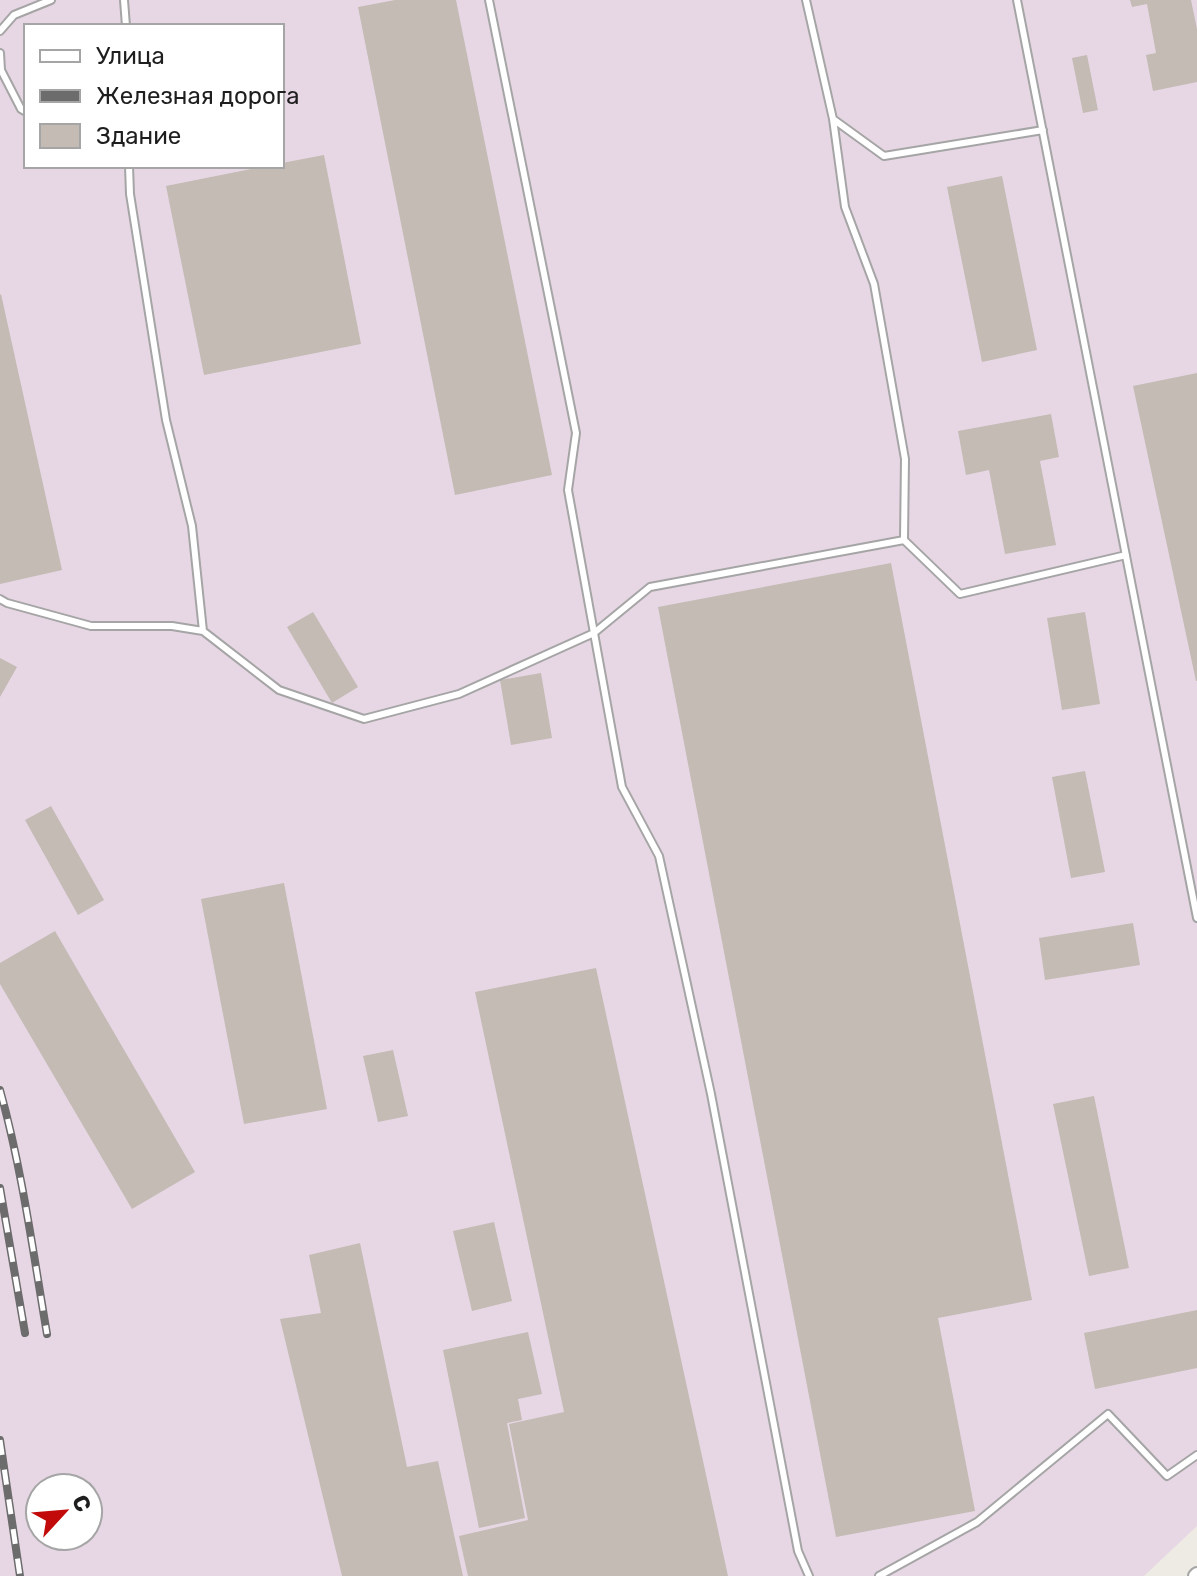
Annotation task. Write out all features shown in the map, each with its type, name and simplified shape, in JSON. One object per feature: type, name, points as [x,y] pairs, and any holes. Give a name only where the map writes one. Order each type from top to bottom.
[{"type":"lane","points":[[0,31],[14,15],[51,0]]},
{"type":"lane","points":[[124,0],[126,24]]},
{"type":"lane","points":[[489,0],[576,433],[568,490],[622,787],[659,856],[711,1094],[798,1551],[809,1576]]},
{"type":"lane","points":[[806,0],[833,119],[845,207],[874,284],[905,459],[904,540],[960,594],[1126,555]]},
{"type":"lane","points":[[1017,0],[1197,918]]},
{"type":"lane","points":[[0,53],[1,70],[24,111]]},
{"type":"lane","points":[[833,119],[884,156],[1043,130]]},
{"type":"lane","points":[[129,168],[130,194],[166,420],[192,526],[203,631]]},
{"type":"lane","points":[[0,599],[91,626],[172,626],[203,631],[279,690],[364,719],[459,694],[594,633],[650,587],[904,540]]},
{"type":"lane","points":[[879,1576],[977,1522],[1108,1414],[1167,1476],[1197,1455]]},
{"type":"shaded area","points":[[0,0],[1197,0],[1197,1526],[1144,1576],[0,1576]]},
{"type":"building","points":[[395,0],[456,0],[552,475],[455,495],[358,7]]},
{"type":"building","points":[[1130,0],[1191,0],[1197,29],[1197,82],[1153,91],[1146,55],[1156,53],[1147,4],[1132,7]]},
{"type":"building","points":[[1087,55],[1098,110],[1083,113],[1072,58]]},
{"type":"building","points":[[324,155],[361,344],[204,375],[166,186],[256,168],[284,168],[284,163]]},
{"type":"building","points":[[1002,176],[1037,350],[982,362],[947,187]]},
{"type":"building","points":[[0,295],[62,570],[0,584]]},
{"type":"building","points":[[1197,373],[1197,681],[1196,681],[1133,386]]},
{"type":"building","points":[[1051,414],[1059,457],[1040,461],[1056,545],[1005,554],[989,470],[966,475],[958,431]]},
{"type":"building","points":[[891,563],[1032,1300],[938,1318],[975,1511],[836,1537],[658,607]]},
{"type":"building","points":[[313,612],[358,687],[332,703],[287,627]]},
{"type":"building","points":[[1085,612],[1100,704],[1062,710],[1047,618]]},
{"type":"building","points":[[0,658],[17,667],[0,697]]},
{"type":"building","points":[[541,673],[552,738],[511,745],[500,680]]},
{"type":"building","points":[[1085,771],[1105,872],[1071,878],[1052,777]]},
{"type":"building","points":[[51,806],[104,900],[78,915],[25,820]]},
{"type":"building","points":[[284,883],[327,1109],[244,1124],[201,899]]},
{"type":"building","points":[[1133,923],[1140,965],[1045,980],[1039,938]]},
{"type":"building","points":[[55,931],[195,1172],[132,1209],[0,984],[0,963]]},
{"type":"building","points":[[596,968],[728,1576],[468,1576],[459,1536],[528,1520],[509,1424],[564,1412],[475,992]]},
{"type":"building","points":[[393,1050],[408,1116],[378,1122],[363,1056]]},
{"type":"building","points":[[1094,1096],[1129,1268],[1089,1276],[1053,1104]]},
{"type":"building","points":[[494,1222],[512,1301],[472,1311],[453,1231]]},
{"type":"building","points":[[360,1243],[407,1467],[438,1461],[463,1576],[342,1576],[280,1319],[321,1313],[309,1255]]},
{"type":"building","points":[[1197,1310],[1197,1368],[1095,1389],[1084,1333]]},
{"type":"building","points":[[528,1332],[542,1394],[518,1399],[522,1420],[507,1423],[525,1518],[479,1528],[443,1350]]},
{"type":"railway","points":[[0,1090],[21,1180],[47,1334]]},
{"type":"railway","points":[[0,1188],[25,1333]]},
{"type":"railway","points":[[0,1440],[20,1576]]}]
